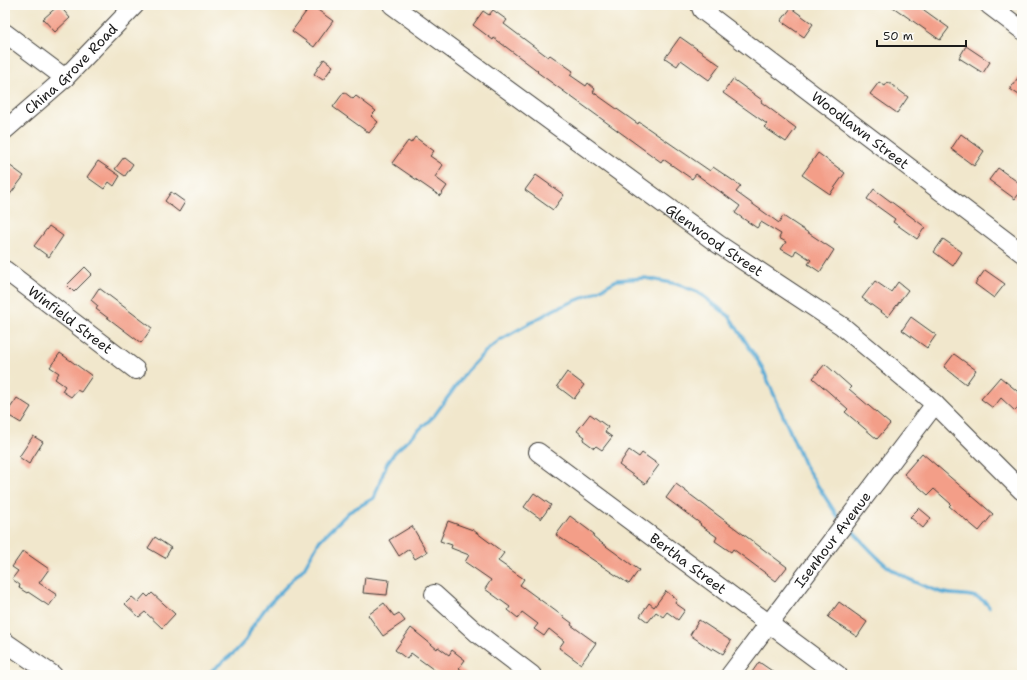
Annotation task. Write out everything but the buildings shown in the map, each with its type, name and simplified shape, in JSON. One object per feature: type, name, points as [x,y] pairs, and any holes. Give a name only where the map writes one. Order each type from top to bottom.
[{"type":"street","name":"China Grove Road","points":[[5,130],[65,78],[135,5]]},
{"type":"street","name":"Glenwood Street","points":[[392,5],[718,244],[842,326],[935,404],[1022,492]]},
{"type":"street","name":"Woodlawn Street","points":[[700,5],[702,10],[1022,254]]},
{"type":"street","points":[[989,5],[1022,30]]},
{"type":"street","points":[[5,33],[65,78]]},
{"type":"street","name":"Winfield Street","points":[[5,270],[136,370]]},
{"type":"street","name":"Isenhour Avenue","points":[[730,675],[935,404]]},
{"type":"street","name":"Bertha Street","points":[[538,452],[838,675]]},
{"type":"street","points":[[434,594],[477,633],[532,675]]},
{"type":"street","points":[[5,642],[53,675]]},
{"type":"waterway","points":[[206,675],[235,652],[246,640],[252,627],[267,606],[304,568],[320,540],[349,512],[374,498],[387,463],[395,452],[434,416],[467,371],[485,352],[500,340],[555,309],[592,294],[617,280],[645,278],[677,284],[698,292],[729,316],[762,367],[805,466],[838,517]]},
{"type":"waterway","points":[[852,531],[887,566],[899,574],[940,592],[967,595],[980,599],[989,607]]}]
